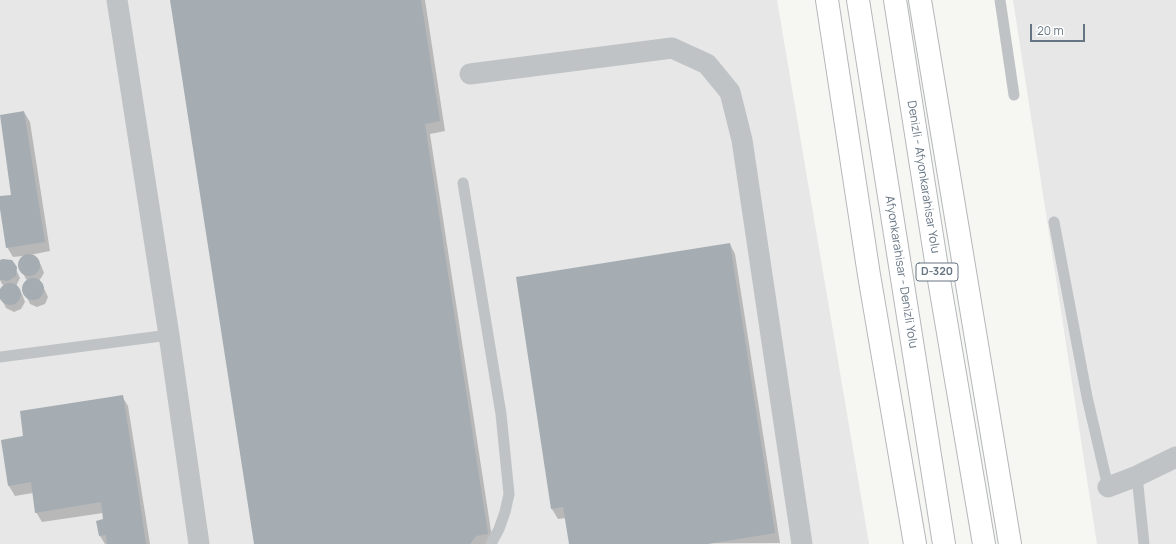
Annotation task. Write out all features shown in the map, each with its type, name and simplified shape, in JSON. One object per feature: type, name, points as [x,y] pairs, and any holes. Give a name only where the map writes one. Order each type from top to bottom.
[{"type":"highway","points":[[827,0],[869,275],[915,544]]},
{"type":"highway","name":"Afyonkarahisar - Denizli Yolu","points":[[858,0],[944,544]]},
{"type":"highway","name":"Denizli - Afyonkarahisar Yolu","points":[[895,0],[938,274],[984,544]]},
{"type":"highway","points":[[920,0],[1010,544]]},
{"type":"street","points":[[117,0],[169,335],[199,544]]},
{"type":"street","points":[[470,74],[672,48],[707,64],[730,92],[742,140],[802,544]]},
{"type":"street","points":[[1108,487],[1137,476],[1176,457]]},
{"type":"lane","points":[[1000,0],[1014,95]]},
{"type":"lane","points":[[463,183],[501,414],[509,494],[503,518],[491,544]]},
{"type":"lane","points":[[1054,222],[1087,397],[1108,487]]},
{"type":"lane","points":[[0,356],[169,335]]},
{"type":"lane","points":[[1137,476],[1144,544]]},
{"type":"shaded area","points":[[0,0],[777,0],[869,544],[0,544]]},
{"type":"shaded area","points":[[1013,0],[1176,0],[1176,544],[1097,544]]},
{"type":"building","points":[[170,0],[421,0],[440,121],[425,124],[488,534],[476,536],[470,544],[254,544]]},
{"type":"building","points":[[24,111],[45,242],[6,248],[0,209],[0,196],[11,195],[0,115]]},
{"type":"building","points":[[730,243],[775,533],[708,544],[569,544],[563,507],[551,509],[516,277]]},
{"type":"building","points":[[25,254],[33,254],[40,261],[40,269],[33,276],[25,276],[18,269],[18,261]]},
{"type":"building","points":[[0,260],[12,260],[17,267],[16,276],[8,281],[0,280]]},
{"type":"building","points":[[29,278],[37,278],[44,285],[44,293],[37,300],[29,300],[22,293],[22,285]]},
{"type":"building","points":[[10,283],[18,286],[21,294],[18,302],[10,305],[2,302],[-1,294],[2,286]]},
{"type":"building","points":[[123,395],[146,544],[107,544],[106,535],[99,536],[96,521],[103,519],[101,502],[35,513],[31,482],[8,486],[1,440],[23,436],[20,411]]}]
